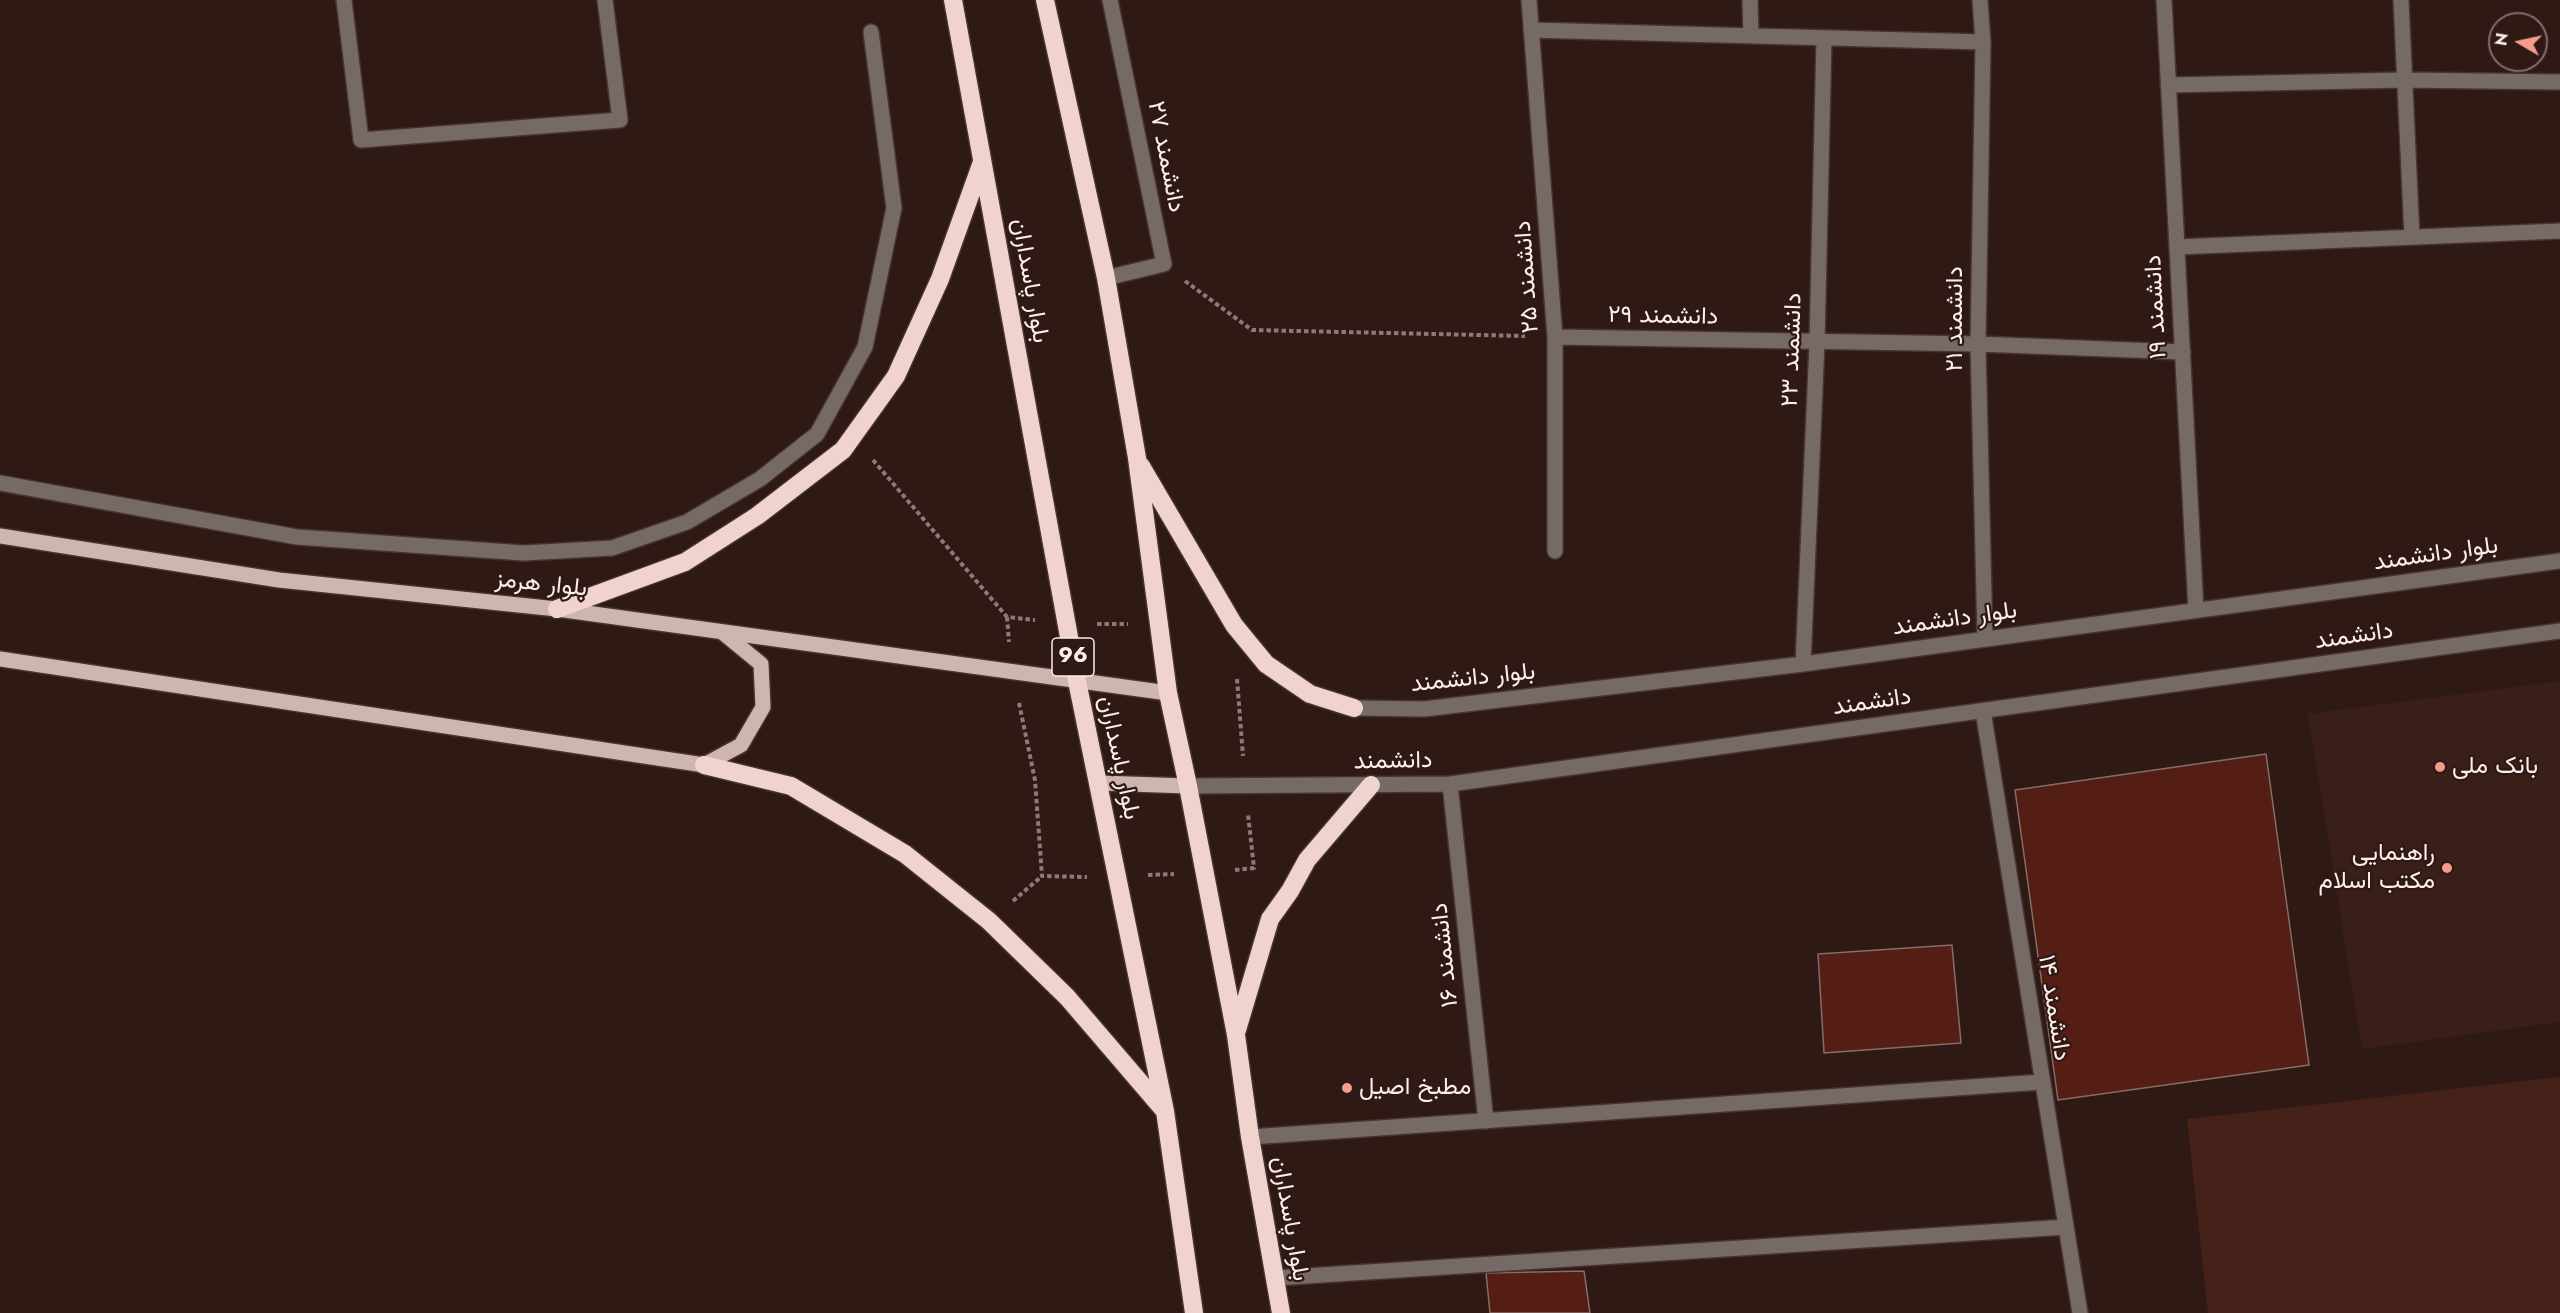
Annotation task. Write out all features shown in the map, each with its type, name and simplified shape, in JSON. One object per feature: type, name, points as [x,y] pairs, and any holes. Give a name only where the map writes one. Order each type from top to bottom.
[{"type":"highway","name":"بلوار پاسداران","points":[[953,0],[1077,681],[1165,1111],[1194,1313]]},
{"type":"highway","name":"بلوار پاسداران","points":[[1045,0],[1106,278],[1137,458],[1168,693],[1236,1035],[1250,1137],[1281,1313]]},
{"type":"highway","points":[[557,609],[685,562],[757,516],[843,450],[896,376],[940,279],[982,160]]},
{"type":"highway","points":[[1137,458],[1234,625],[1266,664],[1310,694],[1354,708]]},
{"type":"highway","points":[[704,765],[791,786],[905,854],[989,921],[1067,997],[1165,1111]]},
{"type":"highway","points":[[1236,1035],[1270,919],[1307,860],[1371,785]]},
{"type":"main road","name":"بلوار هرمز","points":[[0,536],[279,580],[557,609],[1168,693]]},
{"type":"main road","points":[[0,659],[704,765],[741,745],[763,707],[761,664],[721,632]]},
{"type":"main road","points":[[1099,783],[1188,786]]},
{"type":"street","points":[[344,0],[361,140],[620,120],[605,0]]},
{"type":"street","name":"دانشمند ۲۷","points":[[1110,0],[1164,264]]},
{"type":"street","name":"دانشمند ۲۵","points":[[1529,0],[1556,337],[1555,551]]},
{"type":"street","points":[[1750,0],[1751,36]]},
{"type":"street","name":"دانشمند ۲۱","points":[[1980,0],[1983,42],[1978,344],[1985,639]]},
{"type":"street","name":"دانشمند ۱۹","points":[[2164,0],[2196,610]]},
{"type":"street","points":[[2401,0],[2412,237]]},
{"type":"street","points":[[1531,30],[1983,42]]},
{"type":"street","points":[[0,483],[297,537],[524,553],[612,548],[687,522],[760,479],[817,435],[865,346],[894,208],[871,32]]},
{"type":"street","name":"دانشمند ۲۳","points":[[1803,664],[1817,343],[1824,38]]},
{"type":"street","points":[[2168,85],[2404,80],[2560,82]]},
{"type":"street","points":[[2177,247],[2560,231]]},
{"type":"street","points":[[1106,278],[1164,264]]},
{"type":"street","name":"دانشمند ۲۹","points":[[1556,337],[1978,344],[2183,352]]},
{"type":"street","name":"بلوار دانشمند","points":[[1354,708],[1424,709],[1803,664],[2560,561]]},
{"type":"street","name":"دانشمند","points":[[1188,786],[1450,784],[2560,631]]},
{"type":"street","name":"دانشمند ۱۴","points":[[1983,711],[2080,1313]]},
{"type":"street","name":"دانشمند ۱۶","points":[[1450,784],[1486,1121]]},
{"type":"street","points":[[1250,1137],[2042,1082]]},
{"type":"street","points":[[1275,1278],[2066,1227]]},
{"type":"path","points":[[1164,264],[1252,330],[1556,337]]},
{"type":"path","points":[[989,921],[1042,876]]},
{"type":"shaded area","name":"راهنمایی مکتب اسلام","points":[[2560,681],[2560,1022],[2362,1049],[2308,714]]},
{"type":"shaded area","points":[[2560,1077],[2560,1313],[2208,1313],[2187,1119]]},
{"type":"building","points":[[2266,754],[2309,1065],[2058,1100],[2015,790]]},
{"type":"building","points":[[1952,945],[1961,1043],[1824,1053],[1818,954]]},
{"type":"building","points":[[1584,1271],[1590,1313],[1490,1313],[1486,1273]]},
{"type":"place","name":"بانک ملی","points":[[2440,767]]},
{"type":"place","name":"راهنمایی مکتب اسلام","points":[[2447,868]]},
{"type":"place","name":"مطبخ اصیل","points":[[1347,1088]]}]
